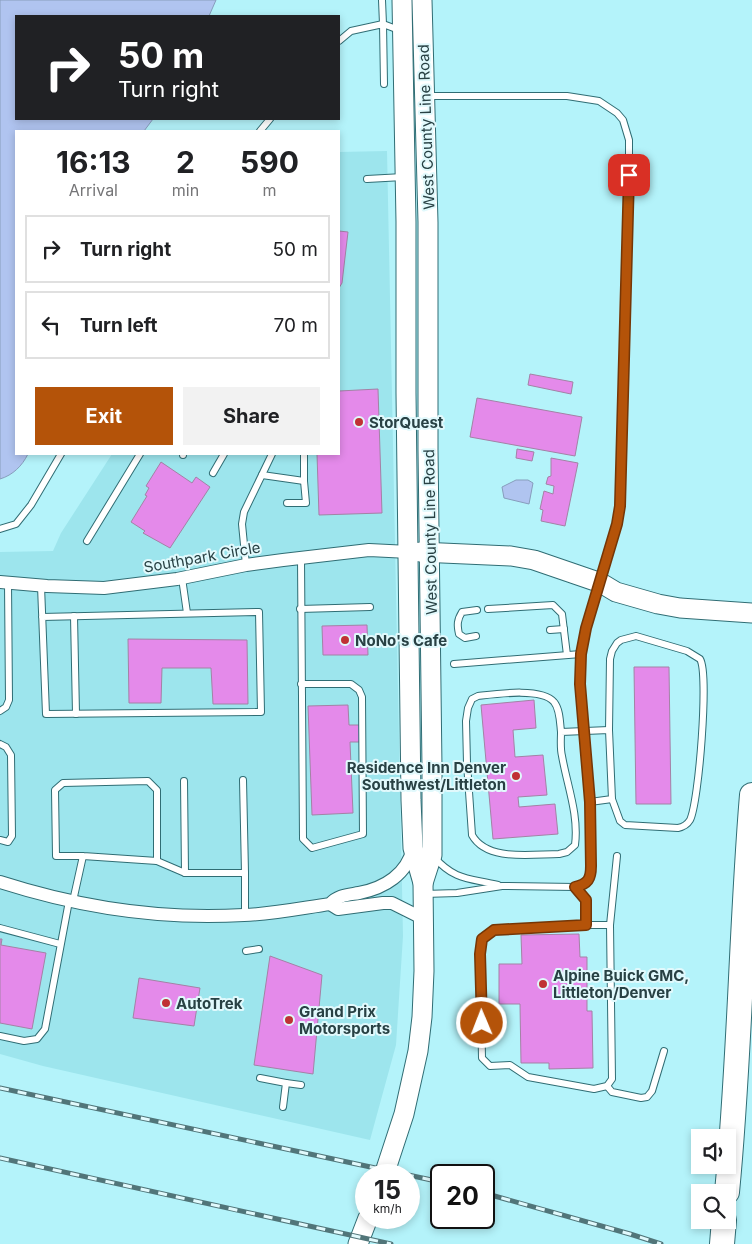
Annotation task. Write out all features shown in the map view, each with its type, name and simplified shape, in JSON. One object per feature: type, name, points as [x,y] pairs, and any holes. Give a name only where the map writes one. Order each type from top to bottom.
[{"type":"highway","points":[[728,1184],[734,1112],[752,795]]},
{"type":"highway","points":[[722,1244],[723,1229]]},
{"type":"main road","name":"West County Line Road","points":[[402,0],[413,848],[423,888]]},
{"type":"main road","name":"West County Line Road","points":[[388,1164],[404,1114],[418,1051],[424,971],[423,888],[432,855],[428,222],[422,0]]},
{"type":"main road","points":[[408,552],[511,556],[534,560],[601,582],[616,592],[658,604],[680,608],[752,613]]},
{"type":"main road","points":[[358,1244],[364,1229]]},
{"type":"street","name":"Southpark Circle","points":[[4,583],[104,588],[182,578],[246,565],[300,558],[369,550],[408,552]]},
{"type":"street","points":[[0,882],[39,894],[71,901],[129,910],[178,916],[245,915],[330,904],[336,898],[370,891],[389,881],[405,868],[411,858],[413,848]]},
{"type":"street","points":[[330,904],[338,909],[383,902],[392,903],[422,918]]},
{"type":"lane","points":[[382,0],[384,84]]},
{"type":"lane","points":[[340,40],[351,31],[383,24],[403,31]]},
{"type":"lane","points":[[423,888],[457,893],[502,886],[575,887],[582,886],[588,882],[591,875],[590,802],[580,684],[581,654],[583,638],[601,582],[620,506],[629,154],[627,130],[623,120],[617,112],[599,101],[567,96],[425,96]]},
{"type":"lane","points":[[261,130],[269,120]]},
{"type":"lane","points":[[367,179],[405,177]]},
{"type":"lane","points":[[0,529],[16,524],[31,505],[60,455]]},
{"type":"lane","points":[[87,540],[139,455]]},
{"type":"lane","points":[[213,473],[223,455]]},
{"type":"lane","points":[[246,565],[242,524],[244,512],[272,455]]},
{"type":"lane","points":[[287,503],[306,503],[304,455]]},
{"type":"lane","points":[[262,475],[304,480]]},
{"type":"lane","points":[[300,558],[300,608],[303,839],[312,848],[363,834],[362,698],[359,690],[351,684],[301,684]]},
{"type":"lane","points":[[182,578],[187,613]]},
{"type":"lane","points":[[0,711],[6,707],[9,700],[4,583]]},
{"type":"lane","points":[[41,586],[42,617],[46,714],[261,712],[258,612],[42,617]]},
{"type":"lane","points":[[488,609],[553,605],[562,614],[566,655]]},
{"type":"lane","points":[[300,608],[370,607]]},
{"type":"lane","points":[[476,636],[465,638],[459,634],[457,625],[458,618],[462,612],[477,610]]},
{"type":"lane","points":[[74,616],[76,714]]},
{"type":"lane","points":[[550,630],[564,629]]},
{"type":"lane","points":[[636,636],[687,651],[700,659],[703,671],[702,730],[694,808],[690,819],[684,827],[678,828],[625,825],[620,821],[612,799],[609,730],[610,659],[612,650],[621,640],[636,636]]},
{"type":"lane","points":[[454,664],[581,654]]},
{"type":"lane","points":[[515,692],[546,696],[553,700],[556,705],[561,732],[561,754],[574,806],[577,833],[575,845],[567,852],[559,854],[496,854],[486,850],[477,843],[472,835],[466,721],[472,699],[478,696],[515,692]]},
{"type":"lane","points":[[561,732],[609,730]]},
{"type":"lane","points":[[0,744],[6,747],[11,755],[12,836],[8,842],[0,840]]},
{"type":"lane","points":[[243,780],[245,915]]},
{"type":"lane","points":[[157,861],[157,790],[148,781],[63,783],[55,790],[56,856],[157,861],[185,873],[245,873]]},
{"type":"lane","points":[[184,781],[185,873]]},
{"type":"lane","points":[[590,802],[612,799]]},
{"type":"lane","points":[[432,855],[442,866],[456,876],[502,886]]},
{"type":"lane","points":[[0,1036],[24,1041],[37,1039],[45,1029],[60,944],[83,856]]},
{"type":"lane","points":[[610,925],[494,930],[482,939],[480,954],[482,1058],[490,1066],[510,1065],[528,1076],[594,1089],[607,1086],[612,1079],[610,925],[617,856]]},
{"type":"lane","points":[[575,887],[586,900],[586,925]]},
{"type":"lane","points":[[0,928],[60,944]]},
{"type":"lane","points":[[246,951],[259,949]]},
{"type":"lane","points":[[607,1086],[612,1092],[641,1098],[648,1097],[652,1091],[664,1051]]},
{"type":"lane","points":[[260,1078],[301,1085]]},
{"type":"lane","points":[[283,1107],[286,1083]]},
{"type":"shaded area","points":[[0,0],[216,0],[209,15],[15,15],[15,120],[152,120],[145,130],[15,130],[15,455],[27,455],[17,470],[0,479]]},
{"type":"shaded area","points":[[387,151],[403,936],[396,1045],[370,1140],[43,1066],[0,1054],[0,552],[53,551],[61,533],[111,455],[340,455],[340,152]]},
{"type":"shaded area","points":[[516,480],[528,480],[533,483],[529,504],[504,498],[502,487]]},
{"type":"building","points":[[340,231],[348,232],[340,286]]},
{"type":"building","points":[[530,374],[573,382],[571,394],[528,385]]},
{"type":"building","name":"StorQuest","points":[[378,389],[382,513],[319,515],[317,455],[340,455],[340,391]]},
{"type":"building","points":[[477,398],[582,417],[575,456],[470,437]]},
{"type":"building","points":[[517,449],[534,452],[532,461],[516,458]]},
{"type":"building","points":[[551,458],[578,463],[565,526],[541,521],[543,510],[540,509],[544,491],[553,494],[554,486],[546,484],[548,477],[551,476]]},
{"type":"building","points":[[161,462],[192,483],[196,477],[210,487],[170,548],[143,533],[145,531],[131,522],[147,496],[145,495],[149,488],[146,486]]},
{"type":"building","name":"NoNo's Cafe","points":[[367,625],[368,655],[323,655],[322,626]]},
{"type":"building","points":[[128,639],[247,640],[248,704],[213,704],[211,668],[162,668],[161,703],[129,703]]},
{"type":"building","points":[[634,667],[669,667],[671,804],[636,804]]},
{"type":"building","name":"Residence Inn Denver Southwest/Littleton","points":[[534,700],[536,728],[513,730],[515,757],[543,755],[547,795],[518,797],[519,807],[555,804],[558,834],[493,839],[481,705]]},
{"type":"building","points":[[348,705],[349,725],[360,725],[360,742],[350,742],[353,813],[312,815],[308,706]]},
{"type":"building","name":"Alpine Buick GMC, Littleton/Denver","points":[[579,934],[580,957],[587,957],[587,1011],[592,1011],[593,1068],[549,1069],[549,1063],[521,1063],[520,1004],[499,1004],[499,964],[522,964],[521,935]]},
{"type":"building","points":[[0,939],[2,939],[1,945],[46,953],[32,1029],[0,1023]]},
{"type":"building","name":"Grand Prix Motorsports","points":[[270,956],[322,975],[313,1074],[254,1065]]},
{"type":"building","name":"AutoTrek","points":[[139,978],[200,988],[194,1026],[133,1018]]},
{"type":"railway","points":[[0,1088],[430,1180]]},
{"type":"railway","points":[[0,1158],[391,1244]]},
{"type":"railway","points":[[495,1196],[661,1244]]},
{"type":"place","name":"StorQuest","points":[[359,422]]},
{"type":"place","name":"NoNo's Cafe","points":[[345,640]]},
{"type":"place","name":"Residence Inn Denver Southwest/Littleton","points":[[516,776]]},
{"type":"place","name":"Alpine Buick GMC, Littleton/Denver","points":[[543,984]]},
{"type":"place","name":"AutoTrek","points":[[166,1003]]},
{"type":"place","name":"Grand Prix Motorsports","points":[[289,1020]]},
{"type":"route","points":[[482,1023],[480,954],[482,939],[494,930],[586,925],[586,900],[575,887],[582,886],[588,882],[591,875],[592,842],[580,669],[583,638],[601,582],[620,506],[629,175]]}]
